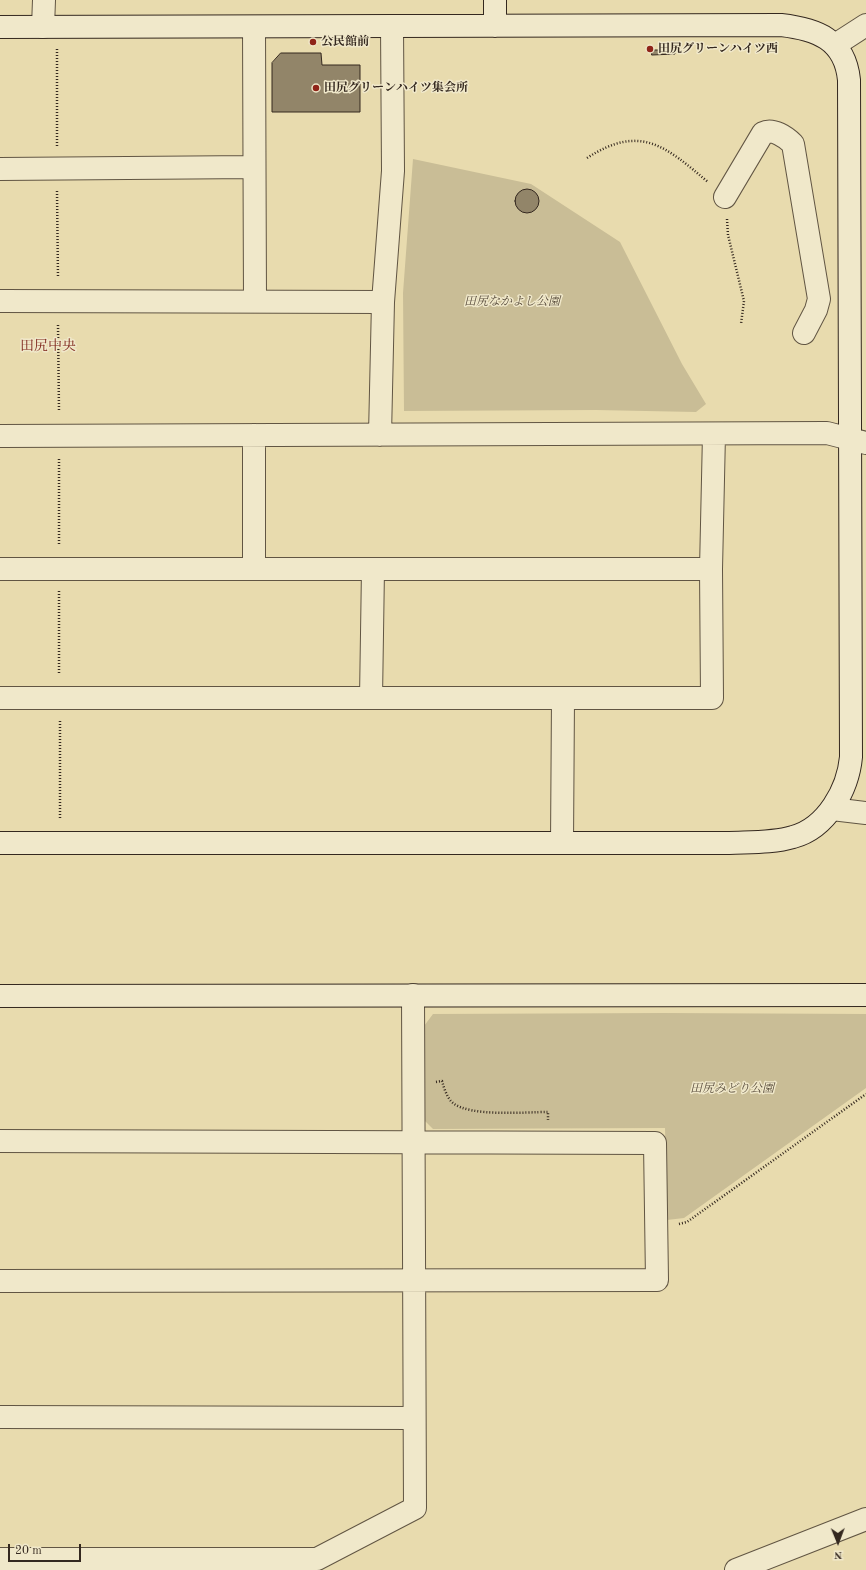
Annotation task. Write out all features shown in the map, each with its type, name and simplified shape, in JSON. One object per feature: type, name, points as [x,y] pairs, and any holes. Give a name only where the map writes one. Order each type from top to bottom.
[{"type":"street","points":[[43,27],[44,0]]},
{"type":"street","points":[[495,26],[496,0]]},
{"type":"street","points":[[0,27],[781,25],[812,30],[828,39],[835,45],[843,57],[849,80],[858,441],[851,757],[843,790],[832,809],[811,829],[801,835],[775,841],[729,843],[0,843]]},
{"type":"street","points":[[835,45],[866,25]]},
{"type":"street","points":[[380,435],[383,302],[393,171],[392,26]]},
{"type":"street","points":[[254,27],[255,301]]},
{"type":"street","points":[[726,197],[763,133],[774,132],[787,138],[793,144],[825,299],[816,310],[804,333]]},
{"type":"street","points":[[0,169],[254,168]]},
{"type":"street","points":[[0,301],[383,302]]},
{"type":"street","points":[[0,436],[827,433],[858,441]]},
{"type":"street","points":[[0,698],[712,698],[714,434]]},
{"type":"street","points":[[254,435],[254,568]]},
{"type":"street","points":[[0,569],[712,569]]},
{"type":"street","points":[[371,698],[373,569]]},
{"type":"street","points":[[562,843],[563,698]]},
{"type":"street","points":[[832,809],[866,813]]},
{"type":"street","points":[[0,1559],[254,1564],[318,1559],[415,1508],[413,995]]},
{"type":"street","points":[[0,996],[866,995]]},
{"type":"street","points":[[0,1141],[655,1143],[657,1280],[0,1281]]},
{"type":"street","points":[[0,1417],[414,1418]]},
{"type":"street","points":[[736,1570],[798,1544],[866,1519]]},
{"type":"path","points":[[587,158],[603,147],[619,142],[631,141],[653,144],[666,148],[726,197],[728,235],[744,301],[741,324]]},
{"type":"path","points":[[442,1081],[453,1102],[469,1110],[548,1112]]},
{"type":"path","points":[[656,1230],[687,1222],[866,1094]]},
{"type":"green space","name":"田尻なかよし公園","points":[[413,159],[531,184],[620,242],[682,364],[706,404],[696,412],[596,410],[404,411],[403,293]]},
{"type":"green space","name":"田尻みどり公園","points":[[433,1014],[866,1014],[866,1088],[684,1218],[667,1220],[665,1128],[433,1129],[425,1121],[424,1026]]},
{"type":"building","points":[[652,50],[674,50],[675,54],[652,55]]},
{"type":"building","name":"田尻グリーンハイツ集会所","points":[[281,53],[321,53],[322,65],[360,65],[360,112],[272,112],[272,63]]},
{"type":"building","points":[[527,189],[536,192],[539,201],[536,210],[527,213],[518,210],[515,201],[518,192]]},
{"type":"place","name":"公民館前","points":[[313,42]]},
{"type":"place","name":"田尻グリーンハイツ西","points":[[650,49]]},
{"type":"place","name":"田尻グリーンハイツ集会所","points":[[316,88]]},
{"type":"district","name":"田尻中央","points":[[48,346]]}]
